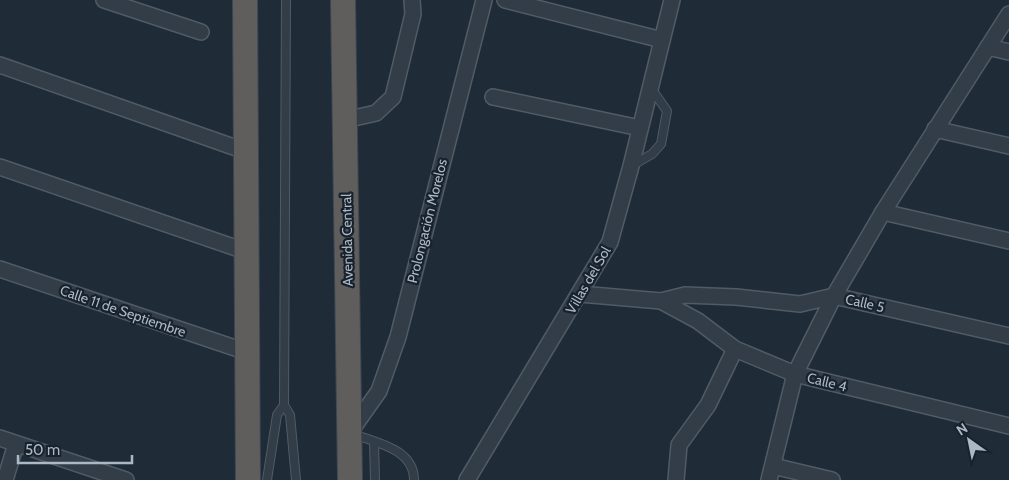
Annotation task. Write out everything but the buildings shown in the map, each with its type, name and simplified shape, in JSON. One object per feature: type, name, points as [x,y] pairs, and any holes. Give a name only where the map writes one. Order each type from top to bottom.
[{"type":"highway","points":[[245,0],[245,251],[248,480]]},
{"type":"highway","name":"Avenida Central","points":[[343,0],[350,480]]},
{"type":"street","points":[[104,0],[201,32]]},
{"type":"street","points":[[345,120],[376,113],[393,97],[413,14],[412,0]]},
{"type":"street","name":"Prolongación Morelos","points":[[349,433],[379,391],[398,337],[484,0]]},
{"type":"street","points":[[505,0],[662,40]]},
{"type":"street","name":"Villas del Sol","points":[[467,480],[610,242],[672,0]]},
{"type":"street","points":[[832,480],[771,473],[795,374],[834,296],[882,212],[1009,14]]},
{"type":"street","points":[[988,47],[1009,52]]},
{"type":"street","points":[[0,65],[245,151]]},
{"type":"street","points":[[493,97],[640,128]]},
{"type":"street","points":[[934,129],[1009,146]]},
{"type":"street","points":[[0,167],[245,251]]},
{"type":"street","points":[[882,212],[1009,241]]},
{"type":"street","name":"Calle 11 de Septiembre","points":[[0,269],[247,352]]},
{"type":"street","points":[[580,294],[661,301]]},
{"type":"street","name":"Calle 5","points":[[661,301],[685,295],[736,297],[800,304],[834,296],[1009,336]]},
{"type":"street","name":"Calle 4","points":[[661,301],[698,321],[735,349],[795,374],[1009,426]]},
{"type":"street","points":[[676,480],[679,445],[708,405],[735,349]]},
{"type":"street","points":[[0,438],[126,480]]},
{"type":"street","points":[[5,480],[16,444]]},
{"type":"lane","points":[[286,0],[284,405],[290,415],[296,480]]},
{"type":"lane","points":[[631,166],[652,154],[661,144],[668,111],[651,88]]},
{"type":"lane","points":[[267,480],[277,415],[284,405]]},
{"type":"lane","points":[[349,433],[397,450],[409,461],[414,472],[414,480]]},
{"type":"lane","points":[[374,442],[375,480]]}]
